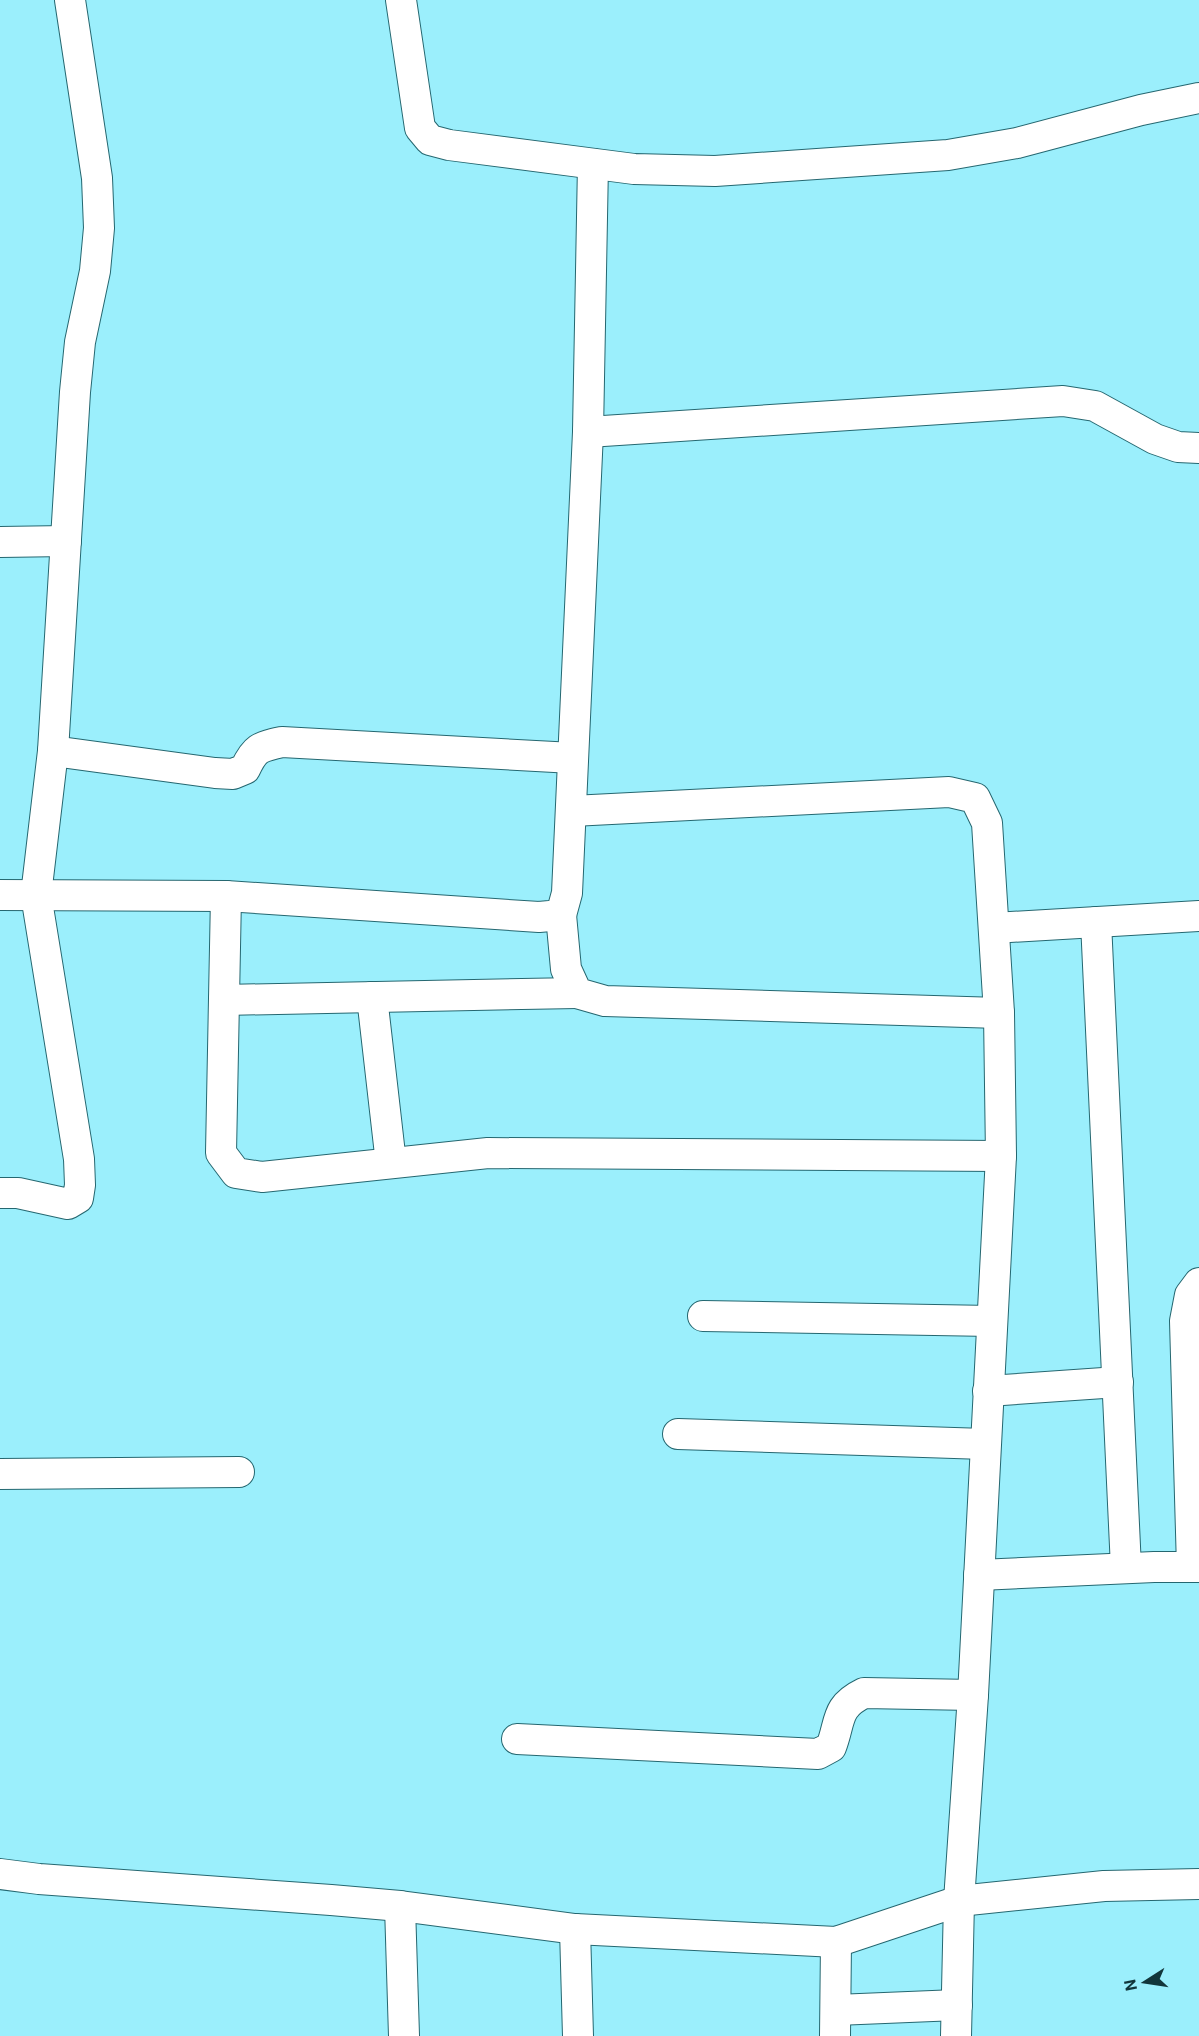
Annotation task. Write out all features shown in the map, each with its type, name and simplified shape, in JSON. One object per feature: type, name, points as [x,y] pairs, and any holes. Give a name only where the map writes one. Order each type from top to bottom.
[{"type":"street","points":[[0,1193],[18,1193],[68,1203],[78,1198],[80,1185],[74,1127],[36,895],[52,751],[80,342],[94,270],[99,228],[97,178],[70,0]]},
{"type":"street","points":[[401,0],[416,109],[420,128],[430,140],[449,145],[593,165],[671,171],[715,171],[948,155],[1017,143],[1141,110],[1199,98]]},
{"type":"street","points":[[577,993],[566,969],[561,915],[567,893],[583,585],[593,165]]},
{"type":"street","points":[[588,432],[1063,401],[1095,406],[1155,440],[1179,447],[1199,448]]},
{"type":"street","points":[[0,542],[66,541]]},
{"type":"street","points":[[52,751],[233,774],[245,770],[250,758],[261,746],[282,742],[573,758]]},
{"type":"street","points":[[572,811],[949,792],[975,798],[987,823],[999,1013],[1001,1156],[973,1695],[959,1901],[956,2036]]},
{"type":"street","points":[[0,895],[226,896],[539,917],[561,915]]},
{"type":"street","points":[[226,896],[221,1153],[236,1173],[262,1177],[488,1153],[1001,1156]]},
{"type":"street","points":[[994,928],[1199,916]]},
{"type":"street","points":[[1096,922],[1126,1568]]},
{"type":"street","points":[[224,1000],[577,993],[605,1002],[999,1013]]},
{"type":"street","points":[[372,997],[391,1163]]},
{"type":"street","points":[[979,1575],[1196,1567],[1185,1321],[1190,1295],[1199,1283]]},
{"type":"street","points":[[703,1316],[992,1321]]},
{"type":"street","points":[[988,1391],[1118,1382]]},
{"type":"street","points":[[678,1434],[985,1444]]},
{"type":"street","points":[[0,1474],[239,1472]]},
{"type":"street","points":[[517,1738],[818,1754],[831,1747],[840,1714],[850,1700],[864,1693],[973,1695]]},
{"type":"street","points":[[0,1874],[39,1879],[400,1906],[575,1929],[836,1942],[959,1901],[1104,1886],[1199,1884]]},
{"type":"street","points":[[400,1906],[404,2036]]},
{"type":"street","points":[[575,1929],[578,2036]]},
{"type":"street","points":[[836,1942],[836,2023],[957,2005]]}]
